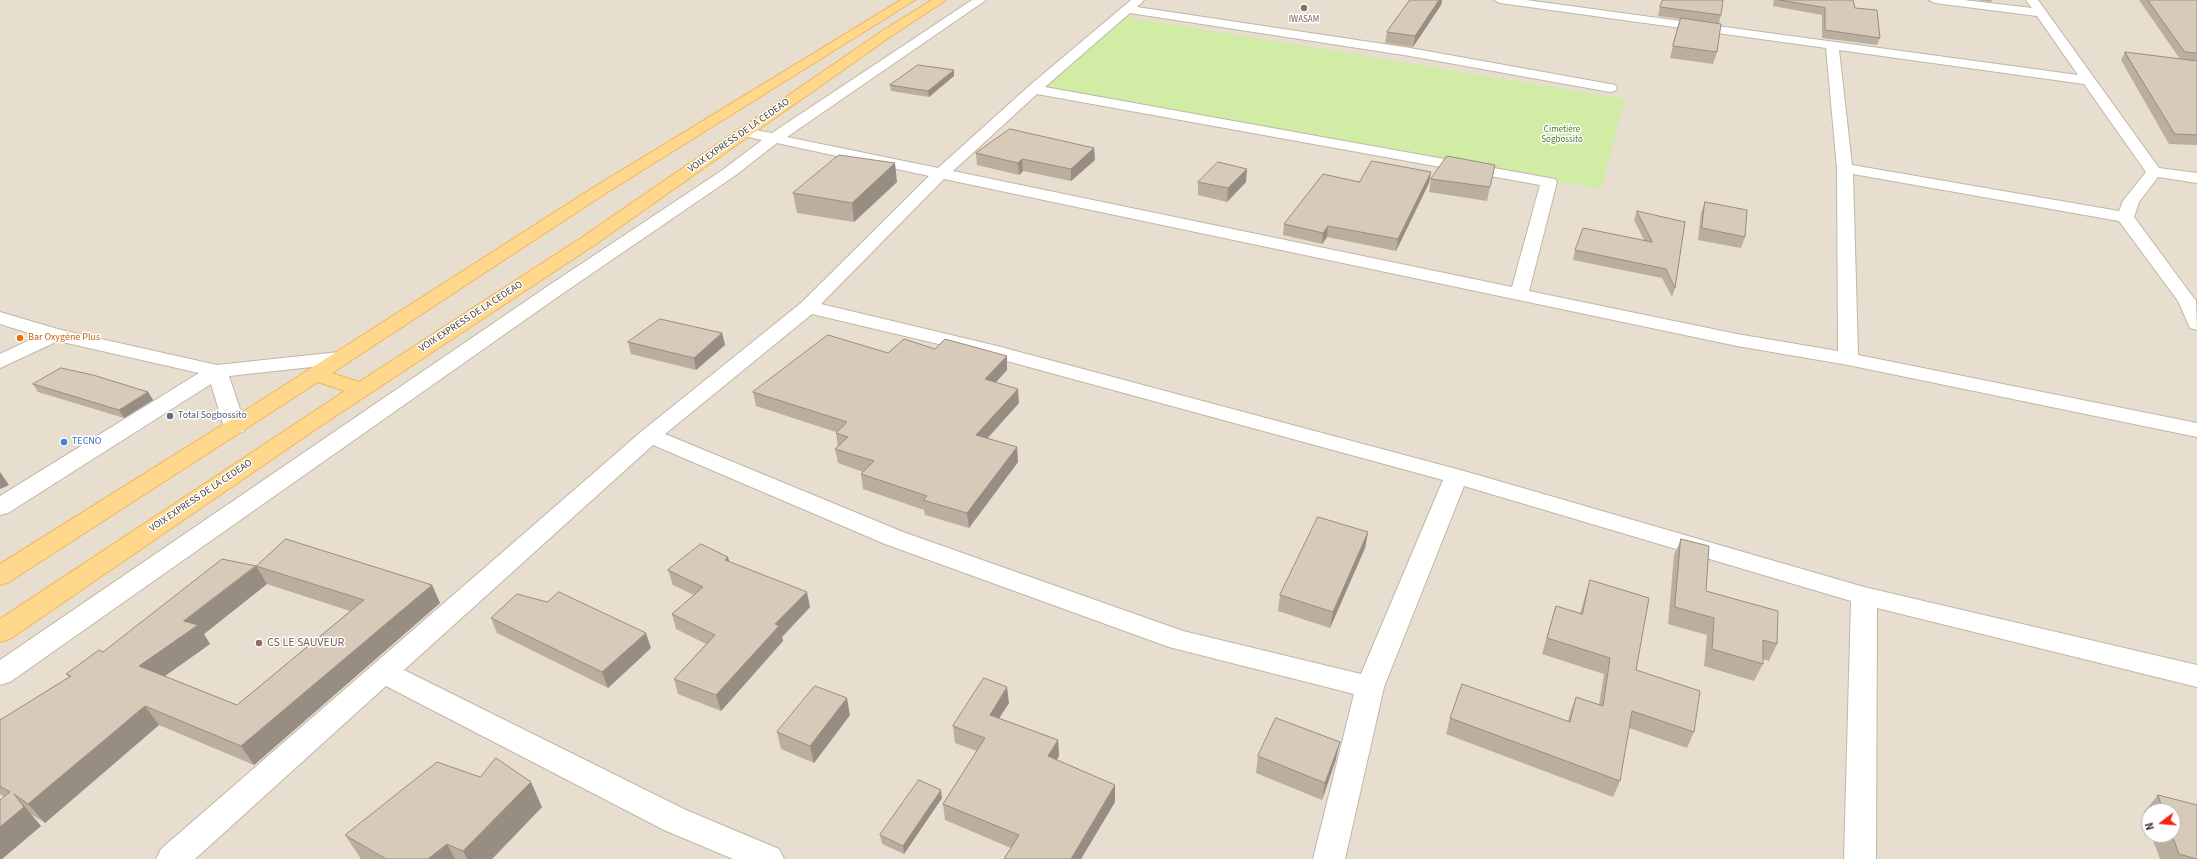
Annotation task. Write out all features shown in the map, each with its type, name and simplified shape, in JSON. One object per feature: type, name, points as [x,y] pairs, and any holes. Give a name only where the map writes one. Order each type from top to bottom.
[{"type":"main road","points":[[0,576],[235,427],[314,374],[597,192],[908,0]]},
{"type":"main road","name":"VOIX EXPRESS DE LA CEDEAO","points":[[0,632],[361,389],[587,242],[886,34],[940,0]]},
{"type":"main road","points":[[314,374],[361,389]]},
{"type":"street","points":[[0,674],[552,292],[730,172],[775,138],[980,0]]},
{"type":"street","points":[[1500,0],[1589,6],[1832,44],[2088,80]]},
{"type":"street","points":[[1935,0],[2042,13]]},
{"type":"street","points":[[2032,0],[2154,172],[2197,178]]},
{"type":"street","points":[[172,859],[650,436],[808,307],[940,174],[1034,89],[1133,4],[1610,88]]},
{"type":"street","points":[[1832,44],[1845,168],[1848,359]]},
{"type":"street","points":[[1034,89],[1549,182],[1519,295]]},
{"type":"street","points":[[744,132],[1738,340],[1848,359],[2197,430]]},
{"type":"street","points":[[1845,168],[2125,217],[2192,302],[2197,324]]},
{"type":"street","points":[[2125,217],[2131,201],[2154,172]]},
{"type":"street","points":[[808,307],[990,350],[1456,476],[1864,596],[2197,676]]},
{"type":"street","points":[[0,318],[56,334],[217,372],[339,358]]},
{"type":"street","points":[[0,362],[56,334]]},
{"type":"street","points":[[217,372],[235,427]]},
{"type":"street","points":[[0,507],[217,372]]},
{"type":"street","points":[[650,436],[894,538],[1179,640],[1370,687]]},
{"type":"street","points":[[1329,859],[1370,687],[1456,476]]},
{"type":"street","points":[[1860,859],[1864,596]]},
{"type":"street","points":[[384,672],[675,820],[768,859]]},
{"type":"shaded area","points":[[0,0],[2197,0],[2197,859],[0,859]]},
{"type":"green space","name":"Cimetière Sogbossito","points":[[1127,17],[1625,99],[1601,189],[1044,89]]},
{"type":"building","points":[[1410,0],[1439,0],[1415,36],[1387,32]]},
{"type":"building","points":[[1663,0],[1723,0],[1721,15],[1660,7]]},
{"type":"building","points":[[1779,0],[1853,0],[1855,8],[1877,10],[1880,38],[1825,30],[1825,8]]},
{"type":"building","points":[[2148,0],[2197,0],[2197,53],[2185,52]]},
{"type":"building","points":[[1681,18],[1721,24],[1717,52],[1673,46]]},
{"type":"building","points":[[2125,52],[2197,61],[2197,135],[2175,134]]},
{"type":"building","points":[[918,65],[954,70],[928,91],[890,85]]},
{"type":"building","points":[[1010,129],[1094,148],[1071,169],[1022,159],[1018,163],[976,153]]},
{"type":"building","points":[[839,155],[895,163],[852,203],[793,193]]},
{"type":"building","points":[[1447,156],[1495,165],[1490,187],[1431,179]]},
{"type":"building","points":[[1372,161],[1431,172],[1398,239],[1328,226],[1323,233],[1284,224],[1323,174],[1359,182]]},
{"type":"building","points":[[1218,162],[1247,169],[1228,188],[1198,182]]},
{"type":"building","points":[[1705,202],[1747,210],[1745,237],[1702,228]]},
{"type":"building","points":[[1637,211],[1685,222],[1675,288],[1666,269],[1575,250],[1583,228],[1652,242]]},
{"type":"building","points":[[660,319],[722,333],[694,358],[628,342]]},
{"type":"building","points":[[828,335],[888,353],[904,339],[935,349],[945,339],[1007,356],[985,379],[1018,389],[976,435],[1017,447],[967,513],[923,500],[927,496],[861,474],[874,461],[835,449],[848,437],[836,433],[847,422],[753,392]]},
{"type":"building","points":[[61,368],[93,375],[148,392],[119,410],[33,384]]},
{"type":"building","points":[[1318,517],[1368,532],[1333,612],[1280,595]]},
{"type":"building","points":[[286,539],[432,585],[241,746],[145,706],[28,804],[14,794],[24,807],[0,827],[0,800],[10,792],[0,786],[0,720],[71,676],[66,674],[99,650],[103,652],[222,559],[256,566]],"holes":[[[256,566],[364,600],[237,705],[139,666],[198,625],[184,621]]]},
{"type":"building","points":[[1681,539],[1709,546],[1706,591],[1778,611],[1777,644],[1763,640],[1763,664],[1712,649],[1714,618],[1675,607]]},
{"type":"building","points":[[701,544],[728,557],[725,560],[807,592],[775,624],[779,626],[716,695],[674,679],[715,635],[672,614],[703,587],[668,570]]},
{"type":"building","points":[[1590,580],[1649,598],[1636,670],[1700,691],[1694,732],[1632,711],[1620,781],[1450,718],[1462,684],[1570,722],[1576,697],[1603,706],[1610,658],[1547,638],[1556,606],[1582,614]]},
{"type":"building","points":[[559,592],[646,633],[602,672],[491,618],[517,594],[547,602]]},
{"type":"building","points":[[984,678],[1007,687],[990,715],[1058,740],[1048,756],[1115,785],[1071,859],[1004,859],[1019,835],[943,804],[985,738],[953,726]]},
{"type":"building","points":[[815,686],[847,698],[810,746],[777,732]]},
{"type":"building","points":[[1276,718],[1340,742],[1325,783],[1258,756]]},
{"type":"building","points":[[496,758],[531,782],[463,851],[447,844],[428,859],[386,859],[345,835],[437,762],[480,777]]},
{"type":"building","points":[[919,780],[941,790],[903,846],[880,835]]},
{"type":"building","points":[[2158,795],[2197,805],[2197,859],[2179,854],[2175,843],[2181,843],[2181,803],[2161,803]]},
{"type":"place","name":"IWASAM","points":[[1304,8]]},
{"type":"place","name":"Bar Oxygène Plus","points":[[20,338]]},
{"type":"place","name":"Total Sogbossito","points":[[170,416]]},
{"type":"place","name":"TECNO","points":[[64,442]]},
{"type":"place","name":"CS LE SAUVEUR","points":[[259,643]]}]
